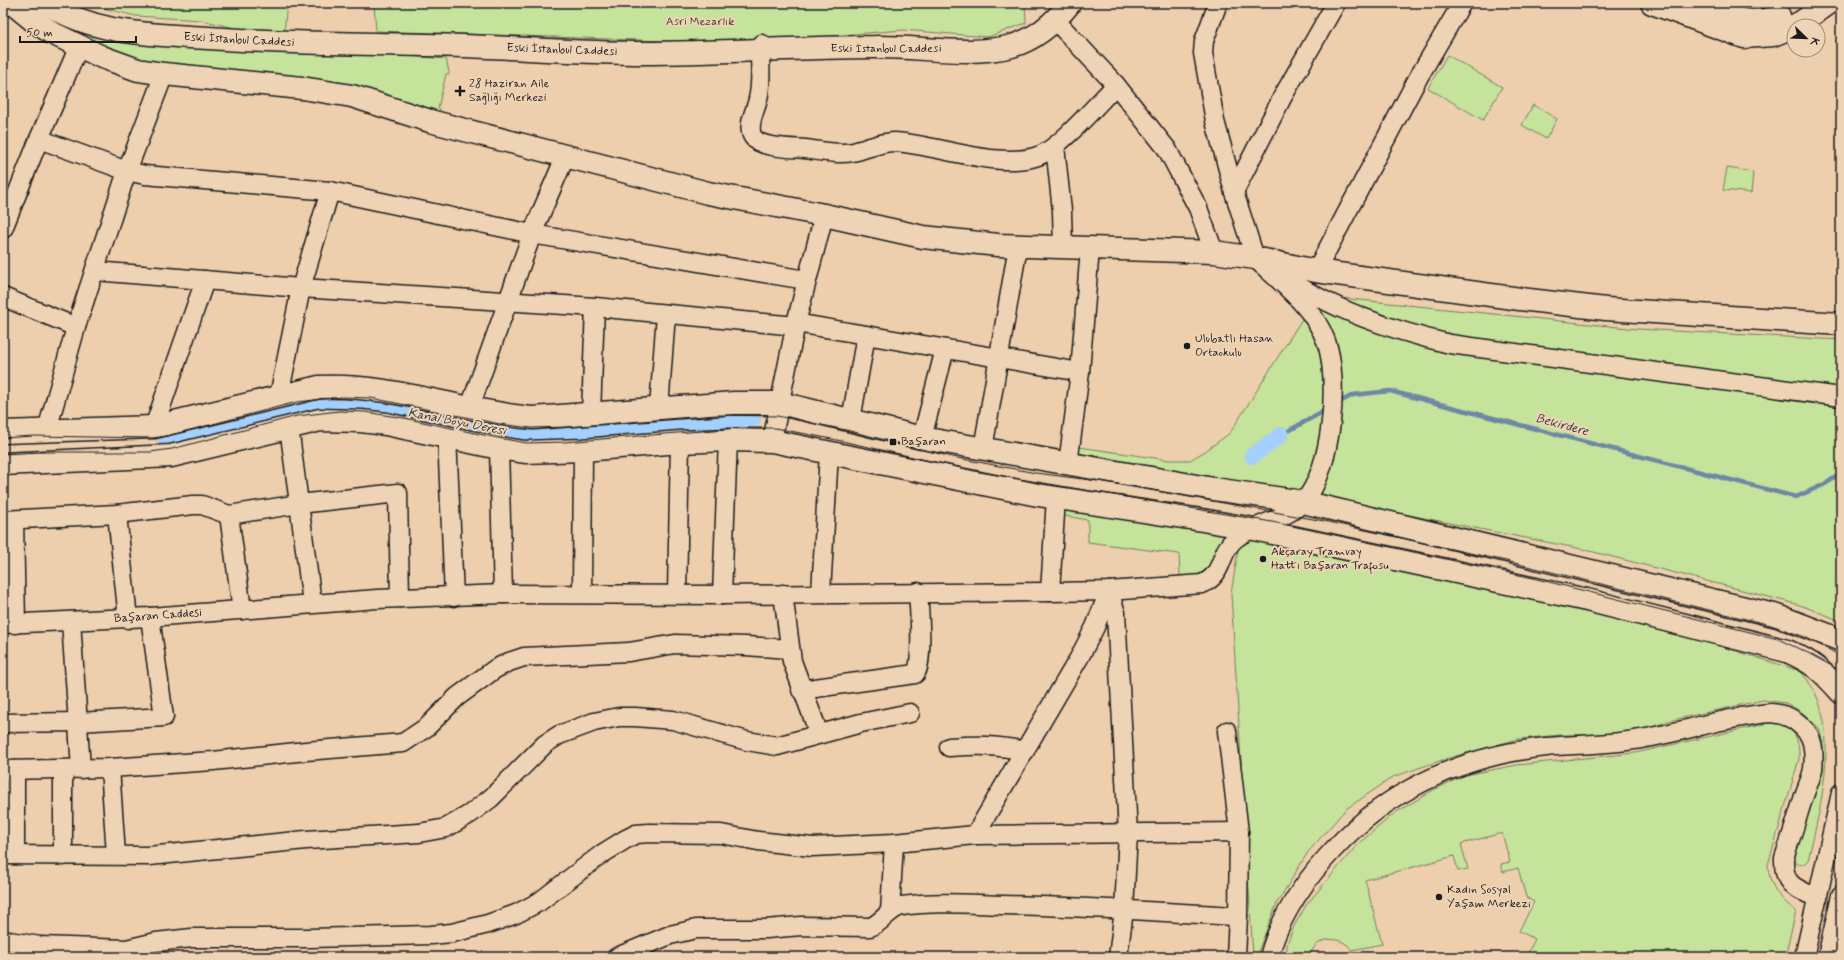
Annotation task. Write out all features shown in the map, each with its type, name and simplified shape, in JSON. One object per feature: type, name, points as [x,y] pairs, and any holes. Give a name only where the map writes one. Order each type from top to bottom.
[{"type":"main road","points":[[12,3],[34,21],[79,46],[122,65],[164,74],[302,88],[352,96],[430,121],[708,193],[824,215],[924,237],[1018,246],[1214,252],[1316,272],[1606,309],[1841,324]]},
{"type":"main road","name":"Eski İstanbul Caddesi","points":[[51,3],[85,16],[102,20],[200,31],[611,45],[877,47],[978,50],[1000,48],[1027,40],[1040,33],[1055,11],[1070,3]]},
{"type":"main road","points":[[1652,3],[1744,37],[1773,35],[1803,21],[1828,3]]},
{"type":"main road","points":[[1695,3],[1742,20],[1755,22],[1778,17],[1803,3]]},
{"type":"main road","points":[[3,432],[154,428],[224,412],[279,396],[319,387],[341,386],[398,393],[511,416],[533,418],[734,403],[776,422],[829,452],[1056,498],[1254,529],[1587,600],[1780,649],[1809,660],[1822,671],[1841,692]]},
{"type":"main road","points":[[3,464],[171,456],[320,420],[362,421],[525,452],[583,450],[680,442],[728,440],[776,422],[851,420],[922,438],[1068,464],[1303,502],[1778,616],[1841,640]]},
{"type":"street","points":[[1218,3],[1204,41],[1203,53],[1215,121],[1234,192],[1257,260],[1312,294],[1350,312],[1413,336],[1450,344],[1841,397]]},
{"type":"street","points":[[1234,192],[1283,96],[1336,3]]},
{"type":"street","points":[[1316,272],[1418,78],[1462,3]]},
{"type":"street","points":[[1055,11],[1167,149],[1198,208],[1214,252]]},
{"type":"street","points":[[3,229],[39,139],[79,46]]},
{"type":"street","points":[[761,47],[759,97],[751,128],[752,136],[763,144],[840,153],[894,142],[1007,160],[1038,157],[1055,146],[1116,85]]},
{"type":"street","points":[[47,430],[76,327],[127,171],[164,74]]},
{"type":"street","points":[[39,139],[127,171],[145,175],[330,191],[532,234],[806,280]]},
{"type":"street","points":[[1055,146],[1061,198],[1063,248]]},
{"type":"street","points":[[470,407],[532,234],[566,155]]},
{"type":"street","points":[[279,396],[301,288],[330,191]]},
{"type":"street","points":[[776,422],[806,280],[824,215]]},
{"type":"street","points":[[983,449],[1018,246]]},
{"type":"street","points":[[1068,464],[1080,372],[1090,248]]},
{"type":"street","name":"Başaran Caddesi","points":[[10,624],[128,619],[312,603],[504,594],[722,595],[918,592],[1050,592],[1109,591],[1202,584],[1211,580],[1217,573],[1227,547],[1236,538],[1288,514],[1303,502],[1314,488],[1321,471],[1327,446],[1333,385],[1326,341],[1309,310],[1257,260]]},
{"type":"street","points":[[95,271],[301,288],[595,307],[796,324],[1080,372]]},
{"type":"street","points":[[154,428],[205,280]]},
{"type":"street","points":[[3,297],[76,327]]},
{"type":"street","points":[[591,414],[595,307]]},
{"type":"street","points":[[659,408],[666,314]]},
{"type":"street","points":[[851,420],[866,335]]},
{"type":"street","points":[[922,438],[945,349]]},
{"type":"street","points":[[289,427],[312,603]]},
{"type":"street","points":[[447,436],[454,597]]},
{"type":"street","points":[[722,595],[728,440]]},
{"type":"street","points":[[677,594],[680,442]]},
{"type":"street","points":[[499,448],[504,594]]},
{"type":"street","points":[[582,594],[583,450]]},
{"type":"street","points":[[821,593],[829,452]]},
{"type":"street","points":[[10,624],[8,520],[117,514],[194,505],[202,505],[229,515],[299,504],[398,493],[400,598]]},
{"type":"street","points":[[1050,592],[1056,498]]},
{"type":"street","points":[[117,514],[128,619]]},
{"type":"street","points":[[229,515],[242,610]]},
{"type":"street","points":[[975,835],[1025,751],[1095,627],[1109,591]]},
{"type":"street","points":[[1109,591],[1116,613],[1128,833],[1124,910],[1118,957]]},
{"type":"street","points":[[802,690],[915,674],[919,667],[920,626],[918,592]]},
{"type":"street","points":[[783,594],[789,649],[802,690],[819,734]]},
{"type":"street","points":[[3,723],[78,722],[164,717],[150,617]]},
{"type":"street","points":[[71,621],[81,769]]},
{"type":"street","points":[[789,649],[675,644],[629,652],[524,657],[495,669],[457,697],[426,727],[403,743],[213,761],[110,768],[9,770],[9,855],[63,856],[170,854],[306,840],[419,833],[446,828],[470,814],[491,798],[545,744],[559,735],[594,722],[635,717],[673,720],[771,746],[784,745],[861,723],[910,713]]},
{"type":"street","points":[[1269,957],[1281,925],[1310,877],[1351,833],[1376,811],[1410,789],[1472,762],[1506,754],[1544,747],[1614,743],[1646,738],[1731,718],[1770,713],[1787,715],[1800,724],[1810,737],[1814,752],[1813,769],[1784,858],[1784,871],[1788,881],[1797,889],[1818,898]]},
{"type":"street","points":[[1227,731],[1239,832],[1236,957]]},
{"type":"street","points":[[949,747],[982,745],[999,746],[1025,751]]},
{"type":"street","points":[[110,768],[116,855]]},
{"type":"street","points":[[63,770],[63,856]]},
{"type":"street","points":[[1804,957],[1841,793]]},
{"type":"street","points":[[3,940],[40,946],[126,949],[156,942],[192,938],[310,938],[430,935],[452,933],[488,924],[516,914],[539,902],[602,854],[636,834],[677,832],[721,834],[758,841],[812,847],[894,843],[975,835],[1239,832]]},
{"type":"street","points":[[890,912],[894,843]]},
{"type":"street","points":[[1827,957],[1841,895]]},
{"type":"street","points":[[617,957],[640,946],[682,931],[719,928],[766,929],[801,926],[870,927],[878,924],[890,912],[902,906],[946,904],[1036,906],[1238,916]]},
{"type":"green space","points":[[93,3],[287,3],[284,32],[239,29],[201,20],[136,16],[103,8]]},
{"type":"green space","name":"Asri Mezarlık","points":[[374,3],[1025,3],[1026,23],[988,37],[903,30],[805,38],[698,42],[376,31]]},
{"type":"green space","points":[[90,32],[446,59],[449,74],[446,74],[438,108],[440,109],[440,112],[351,86],[142,61],[84,38],[84,33]]},
{"type":"green space","points":[[1447,55],[1502,87],[1483,120],[1428,88]]},
{"type":"green space","points":[[1533,105],[1557,119],[1546,139],[1522,125]]},
{"type":"green space","points":[[1727,168],[1753,172],[1751,193],[1723,190]]},
{"type":"green space","points":[[1312,295],[1637,329],[1841,340],[1841,621],[1800,605],[1582,549],[1317,497],[1334,457],[1339,427],[1309,310]]},
{"type":"green space","points":[[1302,319],[1321,347],[1328,384],[1323,448],[1302,496],[1078,462],[1079,447],[1169,460],[1190,460],[1204,452],[1230,433]]},
{"type":"green space","points":[[1061,502],[1239,530],[1209,576],[1180,576],[1179,554],[1088,542],[1088,520],[1060,515]]},
{"type":"green space","points":[[1254,533],[1473,584],[1720,646],[1800,671],[1814,690],[1822,712],[1826,736],[1826,761],[1823,787],[1819,813],[1808,860],[1804,864],[1800,864],[1796,862],[1795,855],[1823,769],[1823,743],[1819,728],[1802,712],[1786,703],[1763,700],[1668,721],[1645,730],[1621,735],[1560,735],[1518,739],[1445,759],[1393,777],[1346,809],[1308,852],[1277,903],[1256,957],[1253,957],[1231,594],[1239,544]]},
{"type":"green space","points":[[1774,722],[1792,731],[1797,739],[1799,751],[1799,759],[1768,865],[1773,886],[1776,891],[1785,902],[1796,911],[1785,957],[1526,957],[1535,939],[1519,931],[1534,902],[1526,897],[1518,868],[1503,872],[1501,864],[1510,862],[1502,833],[1461,844],[1468,869],[1458,871],[1454,856],[1365,880],[1382,944],[1352,950],[1341,941],[1328,940],[1322,941],[1317,945],[1310,957],[1287,957],[1287,944],[1294,926],[1307,904],[1358,844],[1395,813],[1435,789],[1466,775],[1517,765],[1635,753]]},
{"type":"waterway","name":"Bekirdere","points":[[1336,404],[1353,395],[1390,391],[1796,497],[1823,485],[1841,474]]},
{"type":"waterway","name":"Kanal Boyu Deresi","points":[[165,443],[315,407],[354,406],[398,411],[533,437],[753,419]]},
{"type":"waterway","name":"Bekirdere","points":[[1281,435],[1326,410]]},
{"type":"waterway","points":[[1252,456],[1281,435]]},
{"type":"tram line","points":[[3,438],[33,436],[152,438],[167,436],[297,402],[342,397],[371,398],[500,424],[531,428],[568,427],[716,415],[777,416],[846,430],[952,457],[1036,473],[1106,482],[1324,521],[1506,561],[1771,625],[1805,637],[1841,656]]},
{"type":"tram line","points":[[3,454],[42,452],[150,452],[172,449],[297,416],[339,411],[365,412],[404,418],[527,443],[564,442],[739,428],[775,428],[842,441],[979,472],[1272,522],[1533,578],[1778,639],[1841,671]]},
{"type":"place","name":"28 Haziran Aile Sağlığı Merkezi","points":[[460,91]]},
{"type":"place","name":"Ulubatlı Hasan Ortaokulu","points":[[1187,346]]},
{"type":"place","name":"Başaran","points":[[893,442]]},
{"type":"place","name":"Akçaray Tramvay Hattı Başaran Trafosu","points":[[1263,559]]},
{"type":"place","name":"Kadın Sosyal Yaşam Merkezi","points":[[1439,897]]}]
